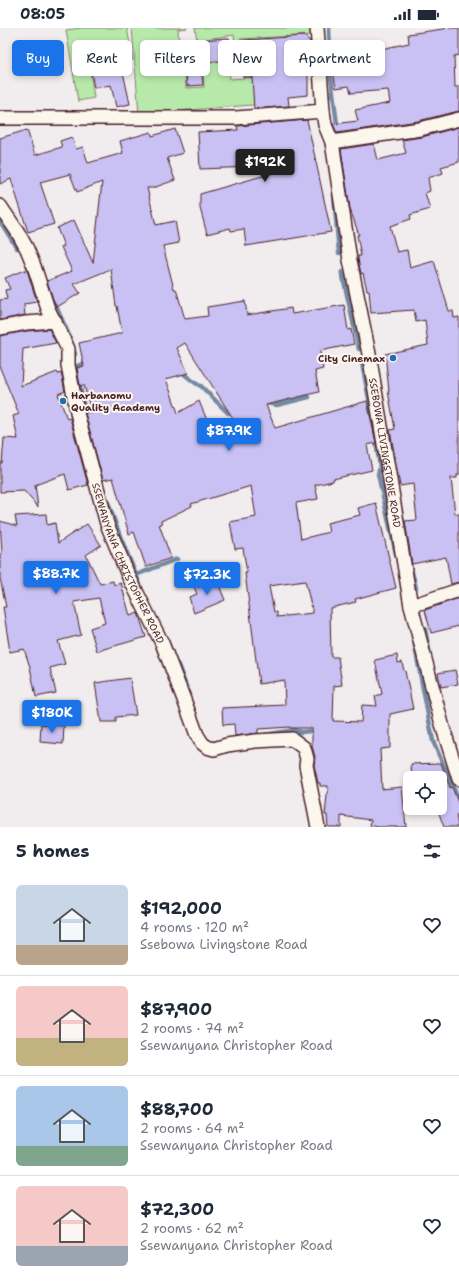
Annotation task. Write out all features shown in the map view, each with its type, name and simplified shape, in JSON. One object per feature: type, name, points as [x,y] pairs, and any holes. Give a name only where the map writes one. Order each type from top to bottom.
[{"type":"street","name":"SSEBOWA LIVINGSTONE ROAD","points":[[317,28],[325,125],[332,142],[350,260],[369,354],[411,606],[443,728],[459,778]]},
{"type":"street","points":[[0,118],[236,118],[323,111]]},
{"type":"street","points":[[332,142],[420,129],[459,119]]},
{"type":"street","name":"SSEWANYANA CHRISTOPHER ROAD","points":[[0,206],[27,249],[48,309],[68,349],[68,365],[78,416],[107,524],[128,575],[162,643],[184,697],[197,735],[206,747],[214,749],[227,745],[255,741],[292,739],[304,748],[318,827]]},
{"type":"street","points":[[0,328],[26,323],[55,321]]},
{"type":"street","points":[[411,606],[459,590]]},
{"type":"green space","points":[[81,28],[127,28],[129,40],[72,40],[72,66],[66,30]]},
{"type":"green space","points":[[132,28],[187,28],[178,29],[179,40],[140,40],[140,76],[185,76],[186,88],[204,87],[203,76],[210,76],[210,62],[218,62],[218,76],[230,76],[230,79],[275,76],[277,103],[139,114]]},
{"type":"green space","points":[[195,28],[313,28],[314,35],[235,40],[234,35],[197,40]]},
{"type":"green space","points":[[74,76],[91,76],[94,98],[78,101]]},
{"type":"building","points":[[459,28],[459,55],[454,56],[455,87],[459,87],[459,111],[418,121],[337,133],[333,124],[358,121],[355,110],[390,103],[388,90],[351,93],[349,86],[336,88],[334,76],[385,76],[385,48],[409,43],[408,34]]},
{"type":"building","points":[[304,36],[309,40],[284,40],[284,76],[308,76],[308,95],[288,97],[289,106],[254,109],[252,77],[243,76],[276,76],[276,40],[245,40]]},
{"type":"building","points":[[229,38],[230,40],[218,40],[218,61],[210,61],[210,40],[199,40]]},
{"type":"building","points":[[92,76],[124,76],[130,104],[116,107],[111,85],[94,88]]},
{"type":"building","points":[[186,76],[202,76],[203,85],[187,86]]},
{"type":"building","points":[[307,120],[331,232],[246,246],[244,229],[231,231],[230,228],[207,234],[200,208],[200,194],[283,170],[282,166],[200,169],[198,132],[238,130],[237,126]]},
{"type":"building","points":[[459,127],[459,162],[441,167],[443,173],[428,178],[430,191],[425,193],[430,209],[410,215],[411,219],[390,226],[397,252],[407,250],[410,268],[434,261],[449,311],[453,311],[454,318],[459,317],[459,475],[457,475],[457,478],[451,478],[455,514],[459,514],[459,582],[451,584],[446,557],[412,564],[405,521],[417,520],[413,484],[400,486],[390,430],[395,429],[388,391],[385,354],[428,345],[425,320],[416,322],[414,310],[371,313],[369,290],[367,290],[363,273],[361,274],[358,259],[358,256],[361,256],[357,235],[359,235],[350,209],[341,149],[374,144],[378,160],[406,153],[402,140],[422,137]]},
{"type":"building","points":[[175,129],[183,153],[167,158],[175,180],[153,188],[147,188],[156,225],[175,221],[179,243],[163,246],[174,289],[176,289],[185,319],[208,316],[207,307],[245,301],[247,315],[291,308],[292,314],[344,305],[348,330],[351,329],[354,344],[320,351],[323,369],[315,371],[319,392],[266,405],[275,428],[367,401],[376,443],[367,445],[372,470],[333,479],[333,481],[315,485],[318,499],[296,503],[301,539],[329,532],[327,523],[360,515],[358,508],[376,503],[396,588],[355,599],[356,602],[330,608],[331,657],[338,657],[342,685],[334,686],[333,721],[361,722],[362,705],[377,706],[375,696],[382,694],[375,660],[397,655],[398,663],[402,662],[405,671],[413,709],[390,714],[390,748],[380,749],[382,789],[402,787],[403,815],[405,815],[406,827],[378,827],[370,825],[371,820],[341,816],[341,827],[328,827],[327,815],[325,815],[328,786],[320,786],[320,783],[318,783],[314,765],[315,757],[312,746],[312,728],[290,727],[258,729],[258,733],[235,736],[234,724],[223,725],[222,708],[285,705],[284,680],[259,684],[243,548],[235,549],[230,522],[256,517],[251,486],[191,504],[192,506],[161,521],[162,524],[159,524],[171,558],[146,567],[134,532],[129,534],[113,478],[103,480],[85,413],[91,412],[84,385],[80,386],[77,368],[84,366],[79,343],[122,333],[116,306],[111,269],[74,284],[80,293],[57,307],[47,281],[72,271],[61,247],[64,246],[57,228],[74,220],[93,263],[102,182],[77,192],[70,174],[40,182],[54,224],[28,232],[11,179],[0,184],[0,138],[27,130],[35,155],[62,147],[60,141],[72,137],[76,149],[83,147],[88,163],[123,153],[120,141],[151,132],[152,136]],"holes":[[[185,343],[243,434],[216,442],[199,401],[178,413],[166,379],[188,373],[177,348]],[[305,581],[313,613],[277,617],[277,612],[274,612],[269,586]]]},
{"type":"building","points":[[24,270],[24,272],[27,270],[37,302],[24,304],[25,315],[0,320],[0,300],[7,299],[5,290],[10,289],[5,278]]},
{"type":"building","points":[[49,329],[56,343],[23,349],[21,386],[57,372],[58,374],[61,373],[65,391],[58,394],[67,419],[70,418],[88,485],[69,490],[65,474],[35,485],[38,507],[24,491],[0,492],[0,463],[2,463],[4,438],[18,439],[13,416],[19,414],[0,368],[0,336]]},
{"type":"building","points":[[46,514],[47,525],[55,523],[58,543],[87,524],[101,545],[86,555],[100,584],[113,581],[114,585],[121,583],[130,616],[138,613],[146,637],[97,651],[90,628],[105,623],[99,598],[74,602],[81,635],[58,641],[65,664],[50,668],[56,693],[36,697],[30,667],[24,649],[10,652],[3,607],[6,607],[0,578],[0,554],[2,553],[0,521],[17,526],[15,516]]},
{"type":"building","points":[[216,578],[225,600],[194,613],[189,597],[197,594],[194,587]]},
{"type":"building","points":[[459,598],[459,626],[431,633],[425,610]]},
{"type":"building","points":[[455,670],[458,684],[441,687],[438,673]]},
{"type":"building","points":[[130,678],[136,715],[116,717],[116,722],[101,722],[95,683]]},
{"type":"building","points":[[41,724],[64,726],[63,744],[40,742]]},
{"type":"building","points":[[441,763],[444,771],[412,771],[411,764]]},
{"type":"building","points":[[447,780],[450,788],[452,787],[459,805],[459,814],[456,815],[458,827],[444,827],[440,815],[447,815]]},
{"type":"waterway","points":[[329,28],[331,77],[339,140]]},
{"type":"waterway","points":[[334,195],[339,253]]},
{"type":"waterway","points":[[0,221],[17,248]]},
{"type":"waterway","points":[[342,272],[359,349]]},
{"type":"waterway","points":[[46,284],[71,340],[75,354]]},
{"type":"waterway","points":[[361,358],[380,467],[378,474],[396,554]]},
{"type":"waterway","points":[[78,373],[77,366],[88,362]]},
{"type":"waterway","points":[[180,371],[201,386],[228,413],[235,411]]},
{"type":"waterway","points":[[79,380],[87,426]]},
{"type":"waterway","points":[[266,403],[277,405],[309,397]]},
{"type":"waterway","points":[[106,497],[141,587]]},
{"type":"waterway","points":[[136,575],[177,559]]},
{"type":"waterway","points":[[411,568],[416,588]]},
{"type":"waterway","points":[[425,629],[430,655]]},
{"type":"waterway","points":[[413,636],[433,741],[459,801]]},
{"type":"waterway","points":[[173,659],[178,665],[189,694]]},
{"type":"waterway","points":[[264,735],[294,730],[301,732],[311,731]]},
{"type":"place","name":"City Cinemax","points":[[393,358]]},
{"type":"place","name":"Harbanomu Quality Academy","points":[[63,401]]}]
